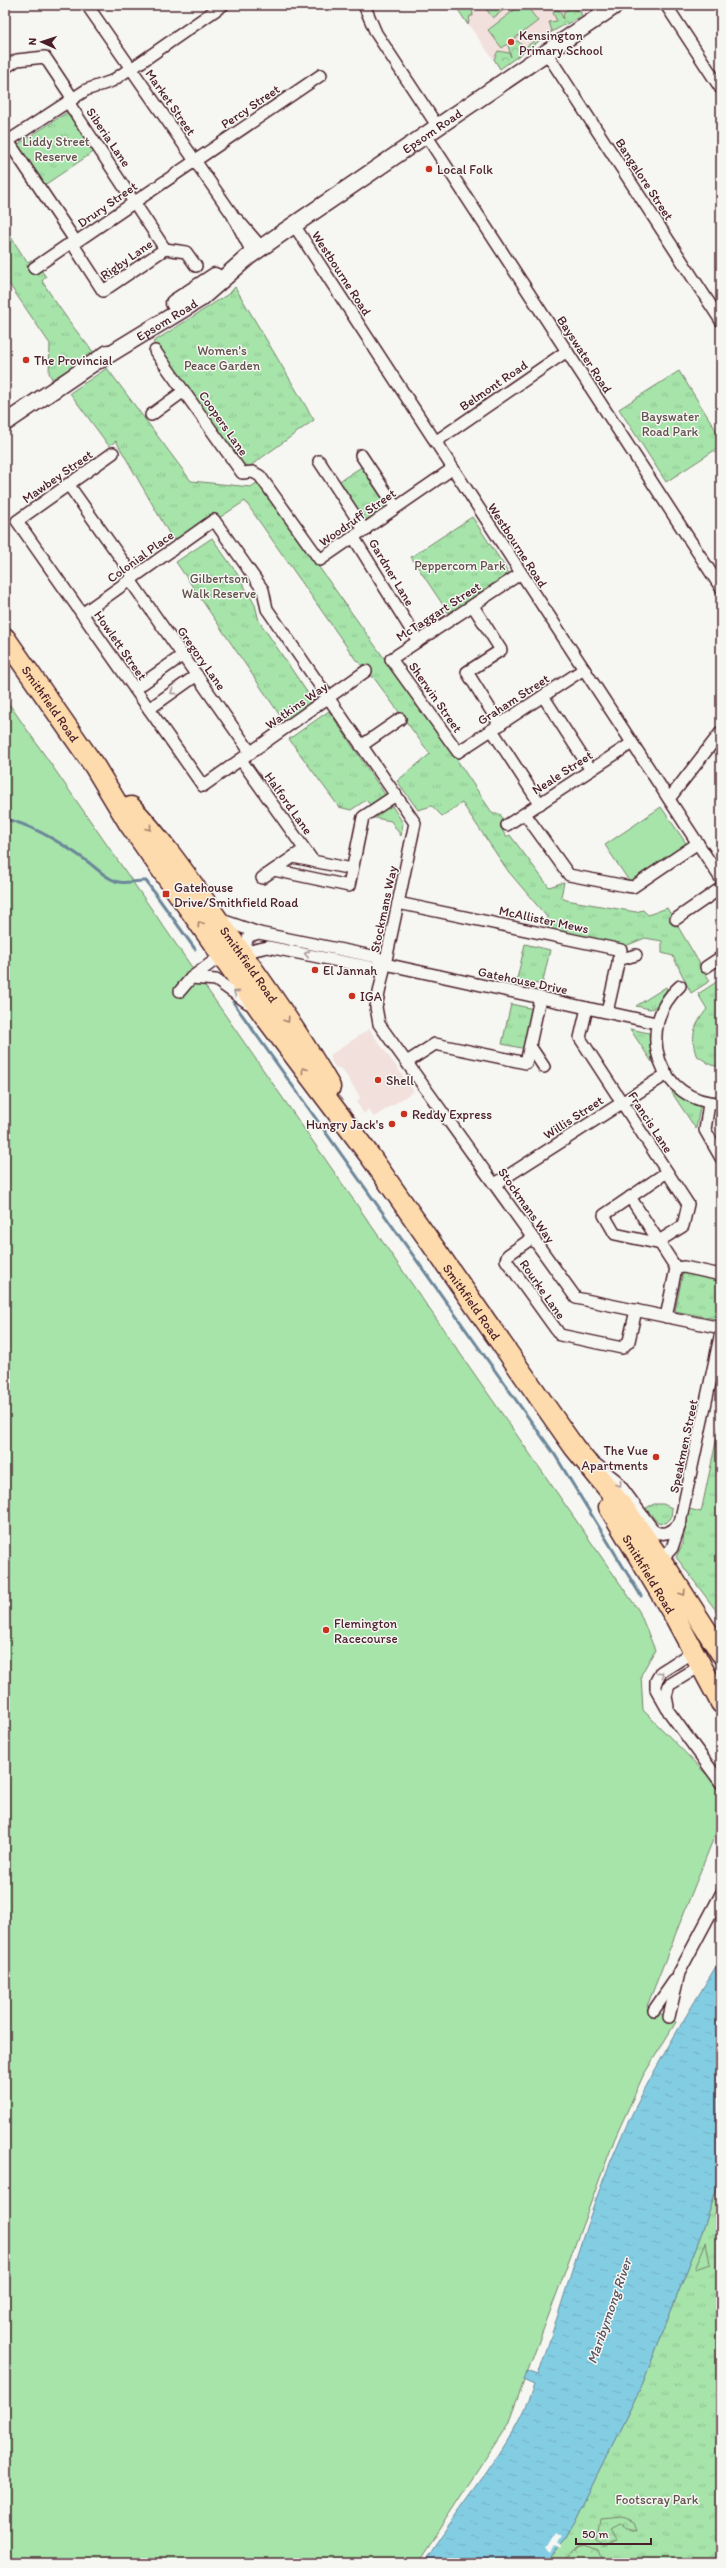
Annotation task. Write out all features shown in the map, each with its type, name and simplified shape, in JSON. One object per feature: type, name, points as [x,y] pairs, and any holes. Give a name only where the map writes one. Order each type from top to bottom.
[{"type":"highway","name":"Smithfield Road","points":[[5,640],[95,767],[130,825],[232,954],[316,1064],[370,1156]]},
{"type":"highway","name":"Smithfield Road","points":[[95,767],[140,816],[216,918],[232,954],[237,976],[266,1018],[370,1156],[576,1449],[654,1565],[719,1649]]},
{"type":"highway","name":"Smithfield Road","points":[[654,1565],[721,1703]]},
{"type":"highway","points":[[698,1658],[719,1649]]},
{"type":"street","name":"Market Street","points":[[87,5],[232,214],[254,253]]},
{"type":"street","points":[[74,243],[6,142],[89,89],[114,80],[223,5]]},
{"type":"street","name":"Bayswater Road","points":[[364,5],[376,33],[432,131],[567,351],[721,588]]},
{"type":"street","name":"Epsom Road","points":[[5,423],[100,360],[200,299],[254,253],[616,5]]},
{"type":"street","points":[[666,5],[721,89]]},
{"type":"street","name":"Bangalore Street","points":[[546,52],[721,321]]},
{"type":"street","name":"Siberia Lane","points":[[5,68],[17,60],[45,57],[165,249]]},
{"type":"street","name":"Percy Street","points":[[195,161],[321,75]]},
{"type":"street","name":"Drury Street","points":[[34,268],[74,243],[195,161]]},
{"type":"street","name":"Westbourne Road","points":[[294,225],[520,574],[721,879]]},
{"type":"street","name":"Rigby Lane","points":[[74,243],[104,291],[165,249]]},
{"type":"street","points":[[165,249],[186,252],[196,266]]},
{"type":"street","name":"Coopers Lane","points":[[155,350],[242,473]]},
{"type":"street","name":"Belmont Road","points":[[435,442],[567,351]]},
{"type":"street","points":[[151,415],[184,391]]},
{"type":"street","name":"Mawbey Street","points":[[16,521],[113,453]]},
{"type":"street","points":[[362,455],[395,506]]},
{"type":"street","points":[[319,461],[364,531]]},
{"type":"street","name":"Woodruff Street","points":[[242,473],[253,472],[260,476],[320,560],[364,531],[395,506],[452,469]]},
{"type":"street","name":"Gregory Lane","points":[[68,484],[183,656],[251,753]]},
{"type":"street","name":"Colonial Place","points":[[82,614],[214,520]]},
{"type":"street","name":"Stockmans Way","points":[[214,520],[263,590],[267,609],[361,746],[396,794],[415,827],[376,1007],[377,1018],[576,1298],[721,1328]]},
{"type":"street","name":"Howlett Street","points":[[16,521],[203,785]]},
{"type":"street","name":"Gardner Lane","points":[[354,538],[418,641]]},
{"type":"street","name":"McTaggart Street","points":[[391,659],[520,574]]},
{"type":"street","points":[[473,606],[501,650],[467,672],[496,728],[540,804]]},
{"type":"street","points":[[135,689],[183,656]]},
{"type":"street","name":"Sherwin Street","points":[[391,659],[458,752]]},
{"type":"street","name":"Graham Street","points":[[458,752],[584,669]]},
{"type":"street","name":"Watkins Way","points":[[203,785],[366,672]]},
{"type":"street","points":[[149,709],[197,674]]},
{"type":"street","points":[[544,696],[591,770]]},
{"type":"street","points":[[361,746],[400,719]]},
{"type":"street","points":[[669,799],[720,736]]},
{"type":"street","name":"Neale Street","points":[[507,825],[632,743]]},
{"type":"street","name":"Halford Lane","points":[[241,760],[313,861]]},
{"type":"street","points":[[274,870],[349,886],[363,817],[396,794]]},
{"type":"street","points":[[525,814],[569,876],[626,886],[633,886],[698,843]]},
{"type":"street","points":[[262,878],[304,849]]},
{"type":"street","points":[[293,857],[352,869]]},
{"type":"street","points":[[676,919],[721,888]]},
{"type":"street","name":"McAllister Mews","points":[[398,903],[621,950],[618,960]]},
{"type":"street","name":"Gatehouse Drive","points":[[216,918],[259,933],[329,953],[374,968],[385,964],[656,1023]]},
{"type":"street","points":[[180,991],[191,978],[232,954],[249,936],[259,933]]},
{"type":"street","name":"Gatehouse Drive","points":[[232,954],[265,947],[329,953]]},
{"type":"street","points":[[607,1012],[618,960],[636,955]]},
{"type":"street","points":[[706,967],[721,957]]},
{"type":"street","points":[[191,978],[213,979],[220,982],[266,1018]]},
{"type":"street","points":[[680,986],[669,996],[656,1023],[656,1048],[667,1074],[678,1087],[692,1097],[709,1103],[721,1103]]},
{"type":"street","points":[[407,1062],[435,1044],[526,1063],[540,998]]},
{"type":"street","name":"Francis Lane","points":[[587,1008],[580,1038],[688,1204],[683,1226],[660,1242]]},
{"type":"street","points":[[530,1046],[544,1067]]},
{"type":"street","name":"Willis Street","points":[[495,1184],[667,1074]]},
{"type":"street","points":[[709,1103],[705,1130],[721,1158]]},
{"type":"street","points":[[660,1242],[615,1234],[604,1215],[667,1172]]},
{"type":"street","points":[[630,1197],[676,1268],[666,1317]]},
{"type":"street","name":"Rourke Lane","points":[[532,1238],[508,1255],[506,1261],[560,1335],[622,1348],[629,1341],[636,1310]]},
{"type":"street","points":[[676,1268],[684,1267],[721,1275]]},
{"type":"street","name":"Speakmen Street","points":[[654,1565],[672,1548],[681,1521],[721,1332]]},
{"type":"street","points":[[576,1449],[610,1474],[654,1531],[661,1534],[668,1533],[681,1521]]},
{"type":"street","points":[[675,1720],[667,1705],[667,1688],[698,1658]]},
{"type":"street","points":[[698,1658],[663,1670],[656,1681],[657,1693],[721,1783]]},
{"type":"street","points":[[654,2010],[681,1969],[721,1894]]},
{"type":"street","points":[[669,2017],[681,1969]]},
{"type":"shaded area","name":"Kensington Primary School","points":[[455,5],[594,5],[500,69]]},
{"type":"shaded area","name":"Shell","points":[[369,1029],[414,1091],[374,1117],[368,1109],[364,1114],[357,1103],[360,1097],[342,1069],[335,1067],[329,1056]]},
{"type":"green space","points":[[455,5],[472,5],[473,16],[470,16],[468,25]]},
{"type":"green space","points":[[483,5],[510,5],[493,18]]},
{"type":"green space","points":[[521,5],[526,5],[538,21],[502,48],[488,30]]},
{"type":"green space","points":[[570,8],[580,11],[582,16],[553,31],[500,69],[494,59],[498,51],[509,53],[511,57],[508,45],[511,42],[518,41],[524,48],[537,39],[539,40],[552,31],[549,22],[557,21],[553,13],[555,10],[560,11],[563,19],[564,12]]},
{"type":"green space","name":"Liddy Street Reserve","points":[[69,111],[95,151],[43,186],[17,145]]},
{"type":"green space","points":[[5,228],[27,262],[34,260],[46,277],[42,281],[48,291],[96,355],[52,379],[49,373],[50,344],[5,278]]},
{"type":"green space","name":"Women's Peace Garden","points":[[235,287],[314,420],[246,469],[153,342],[230,293]]},
{"type":"green space","points":[[107,368],[191,481],[251,487],[258,482],[457,760],[493,814],[500,814],[504,821],[500,826],[506,837],[510,835],[549,887],[564,882],[561,897],[566,900],[636,912],[643,910],[648,915],[667,908],[710,981],[691,993],[673,956],[662,953],[662,941],[645,938],[623,947],[545,931],[547,917],[508,871],[462,803],[442,816],[432,806],[418,810],[397,781],[430,754],[374,678],[356,660],[245,501],[219,518],[214,513],[174,542],[116,441],[109,446],[70,393]]},
{"type":"green space","name":"Bayswater Road Park","points":[[679,371],[721,438],[721,446],[666,482],[619,409]]},
{"type":"green space","points":[[363,466],[389,505],[365,521],[338,482]]},
{"type":"green space","name":"Peppercorn Park","points":[[472,517],[509,573],[449,614],[411,557]]},
{"type":"green space","name":"Gilbertson Walk Reserve","points":[[212,538],[238,575],[255,605],[259,621],[309,695],[310,704],[285,723],[176,562]]},
{"type":"green space","name":"Flemington Racecourse","points":[[5,698],[639,1611],[655,1650],[641,1675],[643,1710],[718,1786],[721,1799],[718,1827],[647,2006],[676,2022],[643,2076],[615,2138],[508,2424],[417,2563],[5,2563]]},
{"type":"green space","points":[[329,711],[386,796],[371,806],[366,800],[351,810],[339,807],[289,739]]},
{"type":"green space","points":[[390,803],[403,823],[401,836],[391,821],[370,817]]},
{"type":"green space","points":[[661,807],[688,846],[635,883],[629,881],[605,845]]},
{"type":"green space","points":[[525,944],[550,950],[542,985],[517,979]]},
{"type":"green space","points":[[721,979],[721,1067],[711,1065],[696,1055],[694,1048],[694,1036],[699,1020],[707,1009],[698,994]]},
{"type":"green space","points":[[666,987],[667,989],[656,1007],[650,1009],[636,1006]]},
{"type":"green space","points":[[511,1004],[534,1009],[526,1049],[502,1044]]},
{"type":"green space","points":[[630,1029],[649,1033],[652,1062]]},
{"type":"green space","points":[[673,1091],[700,1107],[696,1129],[672,1093]]},
{"type":"green space","points":[[683,1272],[721,1280],[716,1319],[675,1311]]},
{"type":"green space","points":[[721,1418],[721,1617],[676,1557],[682,1545],[689,1509],[701,1512]]},
{"type":"green space","points":[[654,1504],[663,1504],[672,1508],[671,1518],[666,1523],[657,1522],[646,1508]]},
{"type":"green space","name":"Footscray Park","points":[[721,2177],[721,2563],[546,2563],[565,2540],[642,2385],[704,2227]]},
{"type":"green space","points":[[706,2242],[710,2264],[695,2269]]},
{"type":"green space","points":[[622,2517],[634,2522],[637,2530],[627,2528],[620,2524],[611,2529],[618,2539],[605,2545],[598,2540],[601,2519]]},
{"type":"green space","points":[[586,2545],[599,2550],[604,2563],[561,2563],[579,2547]]},
{"type":"water","name":"Maribyrnong River","points":[[721,1958],[721,2177],[704,2227],[642,2385],[565,2540],[546,2563],[423,2563],[498,2455],[512,2433],[524,2409],[534,2385],[523,2380],[527,2371],[538,2375],[587,2224],[609,2164],[656,2067]]},
{"type":"pier","points":[[555,2534],[561,2538],[557,2544],[561,2547],[560,2549],[555,2546],[551,2553],[546,2549]]},
{"type":"waterway","points":[[5,819],[26,825],[56,840],[87,861],[104,875],[115,881],[146,881],[195,949]]},
{"type":"waterway","points":[[233,1002],[555,1455],[641,1596]]},
{"type":"place","name":"Kensington Primary School","points":[[511,42]]},
{"type":"place","name":"Local Folk","points":[[429,169]]},
{"type":"place","name":"The Provincial","points":[[26,360]]},
{"type":"place","name":"Gatehouse Drive/Smithfield Road","points":[[166,894]]},
{"type":"place","name":"El Jannah","points":[[315,970]]},
{"type":"place","name":"IGA","points":[[352,996]]},
{"type":"place","name":"Shell","points":[[378,1080]]},
{"type":"place","name":"Reddy Express","points":[[404,1114]]},
{"type":"place","name":"Hungry Jack's","points":[[392,1124]]},
{"type":"place","name":"The Vue Apartments","points":[[656,1457]]},
{"type":"place","name":"Flemington Racecourse","points":[[326,1630]]}]
